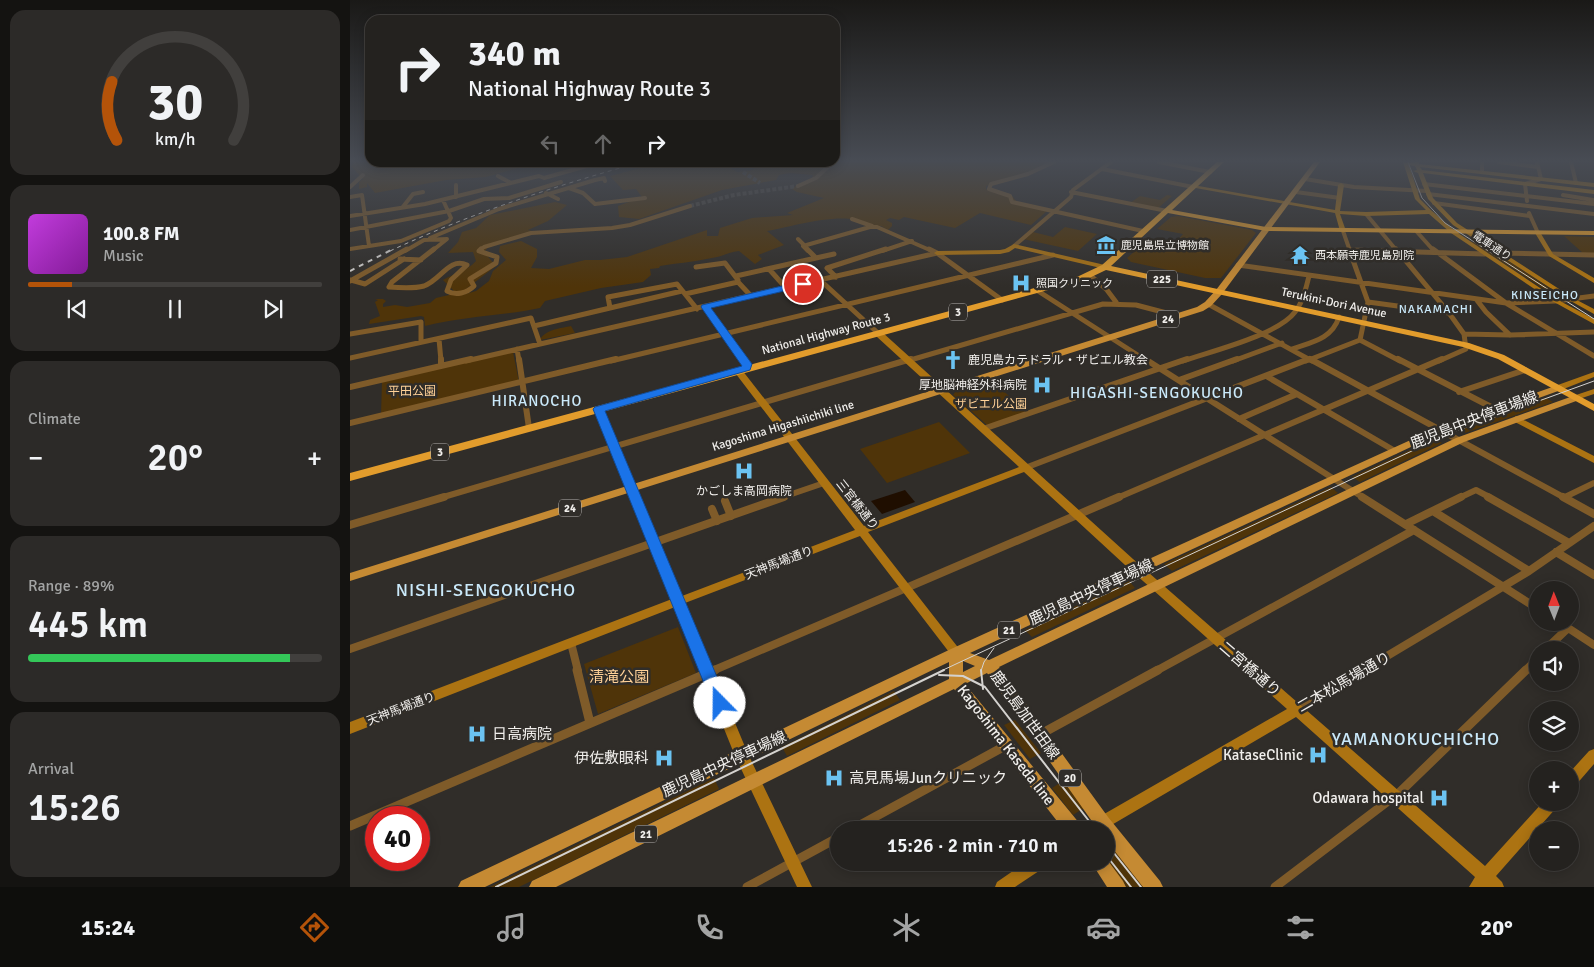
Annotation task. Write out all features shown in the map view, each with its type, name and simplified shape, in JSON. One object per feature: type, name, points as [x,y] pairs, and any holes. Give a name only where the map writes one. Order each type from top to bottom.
[{"type":"highway","name":"National Highway Route 3","points":[[350,476],[1038,291],[1090,275],[1105,267],[1175,203]]},
{"type":"highway","points":[[1167,211],[1266,229],[1594,234]]},
{"type":"highway","name":"Terukini-Dori Avenue","points":[[1105,267],[1365,323],[1465,339],[1576,398]]},
{"type":"highway","name":"225","points":[[1576,398],[1594,408]]},
{"type":"main road","name":"Kagoshima Higashiichiki line","points":[[350,577],[1178,316],[1208,304],[1286,204]]},
{"type":"main road","name":"鹿児島中央停車場線","points":[[467,887],[956,654],[1440,430],[1558,388]]},
{"type":"main road","name":"鹿児島中央停車場線","points":[[538,887],[956,682],[1460,440],[1576,398]]},
{"type":"main road","name":"鹿児島加世田線","points":[[956,654],[990,666],[1039,735],[1093,821]]},
{"type":"main road","name":"Kagoshima Kaseda line","points":[[956,654],[956,682],[1005,746],[1067,821]]},
{"type":"main road","name":"鹿児島加世田線","points":[[1115,846],[1154,887]]},
{"type":"main road","points":[[1106,871],[1118,887]]},
{"type":"street","points":[[363,203],[369,246]]},
{"type":"street","points":[[402,208],[405,203]]},
{"type":"street","points":[[350,216],[426,203]]},
{"type":"street","points":[[350,249],[401,241],[449,221],[451,218],[445,203]]},
{"type":"street","points":[[350,230],[449,211],[471,203]]},
{"type":"street","points":[[351,280],[435,235],[516,203]]},
{"type":"street","points":[[1018,203],[1143,231]]},
{"type":"street","points":[[350,386],[938,254],[1008,251],[1063,203]]},
{"type":"street","points":[[1129,203],[1167,211]]},
{"type":"street","points":[[1283,203],[1337,212],[1366,214],[1430,212]]},
{"type":"street","points":[[1339,203],[1337,212],[1368,302],[1360,340],[1497,410]]},
{"type":"street","name":"電車通り","points":[[1422,203],[1453,232],[1556,301],[1594,322]]},
{"type":"street","points":[[1507,203],[1594,215]]},
{"type":"street","points":[[1566,203],[1569,211]]},
{"type":"street","points":[[1434,204],[1530,216]]},
{"type":"street","name":"電車通り","points":[[1434,204],[1467,232],[1594,312]]},
{"type":"street","points":[[429,239],[447,240],[392,282],[389,287],[404,289],[422,287],[442,275],[450,265],[460,262],[467,265],[451,280],[447,291],[450,293],[464,293],[474,286],[470,279],[473,276],[496,263],[497,257],[479,251],[484,247],[531,233],[612,228],[690,206]]},
{"type":"street","points":[[1527,206],[1538,233],[1551,254],[1594,281]]},
{"type":"street","points":[[350,826],[1466,349],[1465,339],[1449,313],[1366,214]]},
{"type":"street","points":[[852,218],[881,228],[938,254],[1002,300]]},
{"type":"street","points":[[805,246],[874,227]]},
{"type":"street","points":[[1417,232],[1434,252],[1506,303],[1594,356]]},
{"type":"street","points":[[798,239],[816,258]]},
{"type":"street","points":[[836,276],[827,268],[912,242]]},
{"type":"street","points":[[1014,246],[1105,267]]},
{"type":"street","points":[[1350,250],[1485,254]]},
{"type":"street","points":[[736,276],[834,254]]},
{"type":"street","points":[[1501,254],[1594,255]]},
{"type":"street","points":[[350,423],[1053,255]]},
{"type":"street","points":[[1587,255],[1594,260]]},
{"type":"street","points":[[390,258],[421,260]]},
{"type":"street","points":[[351,280],[365,284],[404,259]]},
{"type":"street","points":[[696,267],[725,263],[750,296]]},
{"type":"street","points":[[1238,265],[1506,303],[1556,301],[1594,296]]},
{"type":"street","points":[[769,269],[786,288]]},
{"type":"street","points":[[1090,275],[1107,290],[1116,302]]},
{"type":"street","points":[[983,429],[1264,333],[1285,324],[1301,306],[1309,276]]},
{"type":"street","points":[[820,280],[1138,569]]},
{"type":"street","points":[[534,326],[610,308],[738,282]]},
{"type":"street","points":[[610,308],[608,297],[677,284],[697,309]]},
{"type":"street","points":[[1038,291],[1529,603]]},
{"type":"street","points":[[1476,299],[1486,312],[1510,335]]},
{"type":"street","points":[[350,525],[1098,304],[1116,302],[1142,306],[1178,316]]},
{"type":"street","points":[[1368,302],[1449,313]]},
{"type":"street","points":[[1208,304],[1594,514]]},
{"type":"street","points":[[705,307],[747,364],[746,368],[739,372]]},
{"type":"street","points":[[1292,349],[1331,334],[1337,328],[1339,317]]},
{"type":"street","points":[[350,358],[531,318],[540,344]]},
{"type":"street","points":[[350,334],[421,322],[421,342]]},
{"type":"street","points":[[1465,339],[1510,335],[1594,332]]},
{"type":"street","points":[[439,339],[441,366]]},
{"type":"street","name":"天神馬場通り","points":[[350,728],[1025,468],[1313,360],[1360,340]]},
{"type":"street","points":[[1179,380],[1282,343]]},
{"type":"street","points":[[517,349],[529,428]]},
{"type":"street","points":[[1459,392],[1525,370]]},
{"type":"street","name":"三官橋通り","points":[[739,372],[956,654]]},
{"type":"street","points":[[1558,388],[1594,374]]},
{"type":"street","points":[[1268,377],[1396,451]]},
{"type":"street","points":[[1576,398],[1594,391]]},
{"type":"street","points":[[1239,419],[1297,394]]},
{"type":"street","points":[[598,409],[742,756],[805,887]]},
{"type":"street","points":[[1516,419],[1594,460]]},
{"type":"street","points":[[350,650],[654,544],[824,482]]},
{"type":"street","points":[[1564,497],[1594,483]]},
{"type":"street","points":[[1406,524],[1476,490],[1569,543]]},
{"type":"street","points":[[725,501],[731,516]]},
{"type":"street","points":[[712,509],[717,521]]},
{"type":"street","points":[[1434,511],[1529,571]]},
{"type":"street","name":"二本松馬場通り","points":[[1105,821],[1297,710],[1529,571],[1594,526]]},
{"type":"street","points":[[1039,735],[1414,530]]},
{"type":"street","points":[[1556,552],[1594,576]]},
{"type":"street","name":"二宮橋通り","points":[[1138,569],[1394,797],[1481,882],[1497,887]]},
{"type":"street","points":[[1555,641],[1565,631]]},
{"type":"street","points":[[1573,631],[1594,645]]},
{"type":"street","points":[[571,643],[590,723]]},
{"type":"street","points":[[1275,887],[1394,797],[1529,667]]},
{"type":"street","points":[[868,821],[1005,746]]},
{"type":"street","points":[[1579,772],[1594,755]]},
{"type":"street","points":[[1481,882],[1544,811]]},
{"type":"street","points":[[747,887],[830,842]]},
{"type":"street","points":[[1002,887],[1026,871]]},
{"type":"green space","points":[[548,203],[567,205],[548,221],[528,230],[536,232],[491,244],[484,252],[496,266],[462,292],[454,291],[443,280],[465,270],[476,261],[473,252],[448,253],[458,242],[462,232],[476,228],[490,215]]},
{"type":"green space","points":[[625,203],[684,203],[639,219],[619,217],[618,206]]},
{"type":"green space","points":[[811,203],[1022,203],[1047,211],[1031,225],[980,213],[955,228],[904,217],[899,220],[890,218],[886,220],[892,223],[888,230],[881,226],[869,226],[860,221],[849,219],[820,220],[767,231],[784,245],[758,255],[762,259],[755,264],[739,251],[699,261],[660,266],[659,268],[650,269],[651,275],[643,282],[601,288],[545,301],[540,308],[425,326],[424,317],[421,316],[369,324],[370,320],[380,316],[375,302],[378,300],[375,299],[386,301],[383,307],[395,305],[407,307],[430,303],[436,298],[462,295],[476,291],[489,281],[493,271],[506,260],[499,252],[500,246],[521,241],[537,249],[537,257],[531,268],[549,269],[585,260],[627,257],[707,230],[707,236],[718,236],[720,228],[752,218],[793,215],[787,213]]},
{"type":"green space","points":[[1132,203],[1163,203],[1157,209]]},
{"type":"green space","points":[[1178,216],[1252,230],[1256,233],[1221,278],[1205,278],[1131,262],[1127,258],[1144,243],[1171,248],[1183,234],[1157,229],[1171,217]]},
{"type":"green space","points":[[1065,227],[1097,234],[1078,251],[1023,239],[1033,232],[1053,237]]},
{"type":"green space","points":[[1564,236],[1594,237],[1594,254],[1584,254]]},
{"type":"green space","points":[[1478,241],[1556,293],[1550,293],[1472,242]]},
{"type":"green space","points":[[571,326],[575,333],[540,340],[549,332]]},
{"type":"green space","name":"平田公園","points":[[513,352],[519,382],[381,415],[382,381]]},
{"type":"green space","name":"ザビエル公園","points":[[992,380],[1026,412],[987,425],[953,395],[955,392]]},
{"type":"green space","points":[[1546,398],[1553,402],[1465,433],[1458,429]]},
{"type":"green space","points":[[939,422],[970,453],[887,483],[860,449]]},
{"type":"green space","points":[[1434,439],[1442,443],[1360,482],[1352,477]]},
{"type":"green space","points":[[1331,487],[1338,493],[1172,571],[1164,564]]},
{"type":"green space","points":[[1129,581],[1135,588],[1032,637],[1025,630]]},
{"type":"green space","name":"清滝公園","points":[[678,627],[696,673],[598,714],[584,664]]},
{"type":"green space","points":[[894,691],[900,700],[787,756],[782,747]]},
{"type":"green space","points":[[1015,720],[1041,753],[1030,759],[1004,725]]},
{"type":"green space","points":[[714,778],[719,789],[519,887],[490,887]]},
{"type":"green space","points":[[1063,781],[1084,808],[1073,815],[1052,788]]},
{"type":"green space","points":[[1115,848],[1145,887],[1127,887],[1115,871]]},
{"type":"shaded area","points":[[905,490],[915,502],[882,514],[871,501]]},
{"type":"tunnel","points":[[690,206],[700,203]]},
{"type":"tram line","points":[[1427,203],[1445,223],[1594,319]]},
{"type":"tram line","points":[[941,671],[1456,431],[1594,381]]},
{"type":"tram line","points":[[981,671],[984,662],[994,648]]},
{"type":"tram line","points":[[496,887],[944,670]]},
{"type":"tram line","points":[[981,671],[983,686]]},
{"type":"tram line","points":[[939,675],[963,676],[983,686]]},
{"type":"tram line","points":[[983,686],[1089,821]]},
{"type":"tram line","points":[[1115,854],[1141,887]]},
{"type":"tram line","points":[[1115,867],[1131,887]]},
{"type":"railway","points":[[390,251],[448,226],[509,203]]},
{"type":"railway","points":[[350,271],[393,249]]},
{"type":"place","name":"鹿児島県立博物館","points":[[1106,245]]},
{"type":"place","name":"西本願寺鹿児島別院","points":[[1300,255]]},
{"type":"place","name":"照国クリニック","points":[[1021,283]]},
{"type":"place","name":"鹿児島カテドラル・ザビエル教会","points":[[953,360]]},
{"type":"place","name":"厚地脳神経外科病院","points":[[1042,385]]},
{"type":"place","name":"かごしま高岡病院","points":[[744,471]]},
{"type":"place","name":"日高病院","points":[[477,734]]},
{"type":"place","name":"KataseClinic","points":[[1318,755]]},
{"type":"place","name":"伊佐敷眼科","points":[[664,758]]},
{"type":"place","name":"高見馬場Junクリニック","points":[[834,778]]},
{"type":"place","name":"Odawara hospital","points":[[1439,798]]},
{"type":"district","name":"KINSEICHO","points":[[1545,295]]},
{"type":"district","name":"NAKAMACHI","points":[[1436,309]]},
{"type":"district","name":"HIGASHI-SENGOKUCHO","points":[[1157,393]]},
{"type":"district","name":"HIRANOCHO","points":[[537,401]]},
{"type":"district","name":"NISHI-SENGOKUCHO","points":[[486,590]]},
{"type":"district","name":"YAMANOKUCHICHO","points":[[1416,739]]},
{"type":"route","points":[[720,703],[598,409],[739,372],[746,368],[747,364],[705,307],[803,284]]}]
